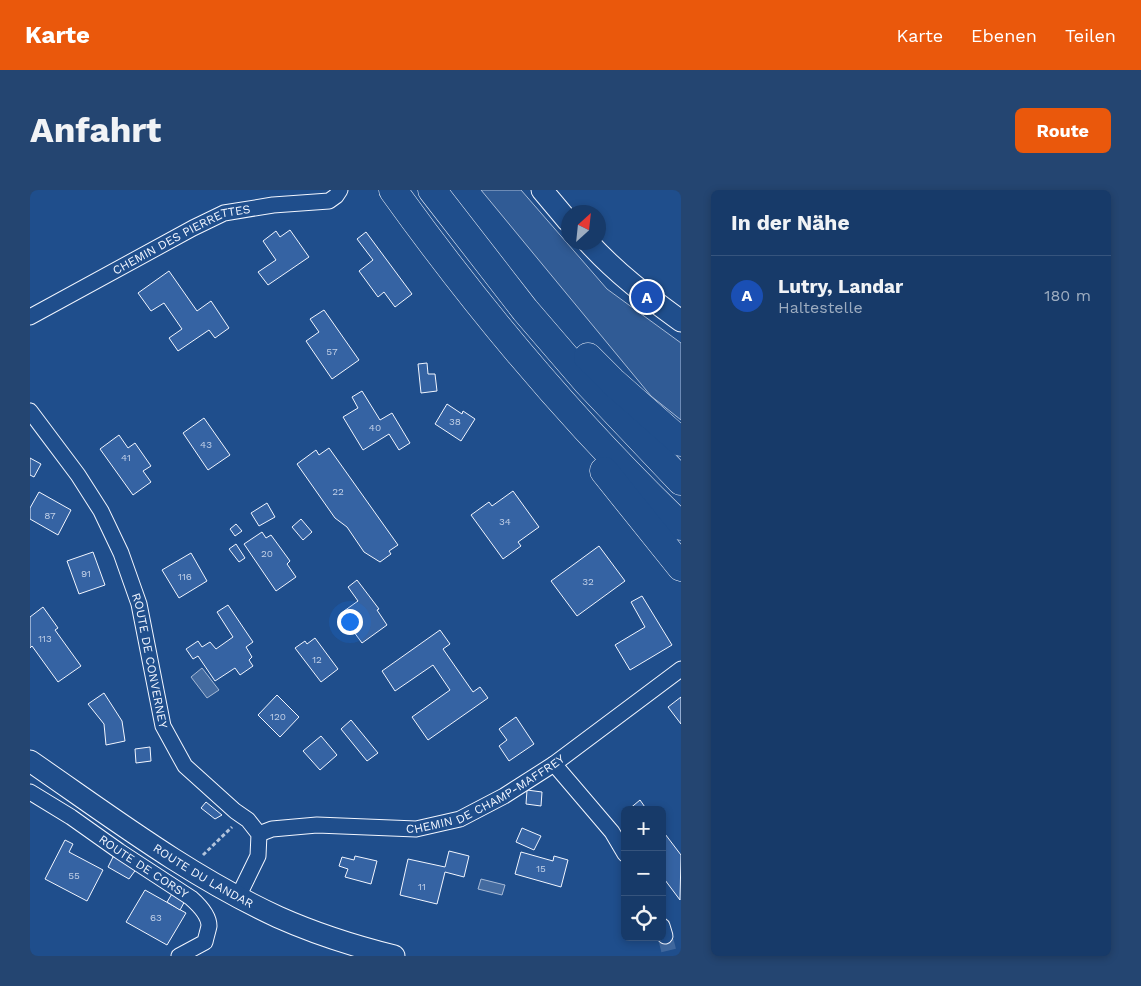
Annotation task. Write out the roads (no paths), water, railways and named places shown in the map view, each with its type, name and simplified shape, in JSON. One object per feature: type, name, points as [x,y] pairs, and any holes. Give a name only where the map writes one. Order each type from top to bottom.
[{"type":"highway","points":[[393,190],[419,227],[516,349],[607,452],[681,526]]},
{"type":"highway","points":[[432,190],[525,310],[587,382],[681,480]]},
{"type":"highway","points":[[470,239],[612,381],[681,442]]},
{"type":"highway","points":[[462,282],[562,420],[681,567]]},
{"type":"main road","points":[[542,190],[561,213]]},
{"type":"main road","points":[[595,250],[647,297],[681,321]]},
{"type":"main road","name":"ROUTE DU LANDAR","points":[[30,761],[136,834],[238,897],[278,917],[320,934],[394,956]]},
{"type":"street","name":"CHEMIN DES PIERRETTES","points":[[30,317],[224,213],[273,205],[329,201],[340,190]]},
{"type":"street","name":"ROUTE DE CONVERNEY","points":[[30,411],[88,489],[122,554],[139,604],[162,726],[169,740],[185,766],[248,820],[259,834]]},
{"type":"street","name":"CHEMIN DE CHAMP-MAFFREY","points":[[259,834],[272,829],[317,825],[416,829],[460,819],[504,796],[554,764],[681,669]]},
{"type":"street","points":[[554,764],[612,832],[623,851]]},
{"type":"street","name":"ROUTE DE CORSY","points":[[30,792],[71,816],[119,851],[199,904],[209,924],[205,942],[179,956]]},
{"type":"street","points":[[238,897],[258,856],[259,834]]},
{"type":"tunnel","points":[[666,940],[670,956]]},
{"type":"place","name":"Lutry, Landar","points":[[647,297]]}]
